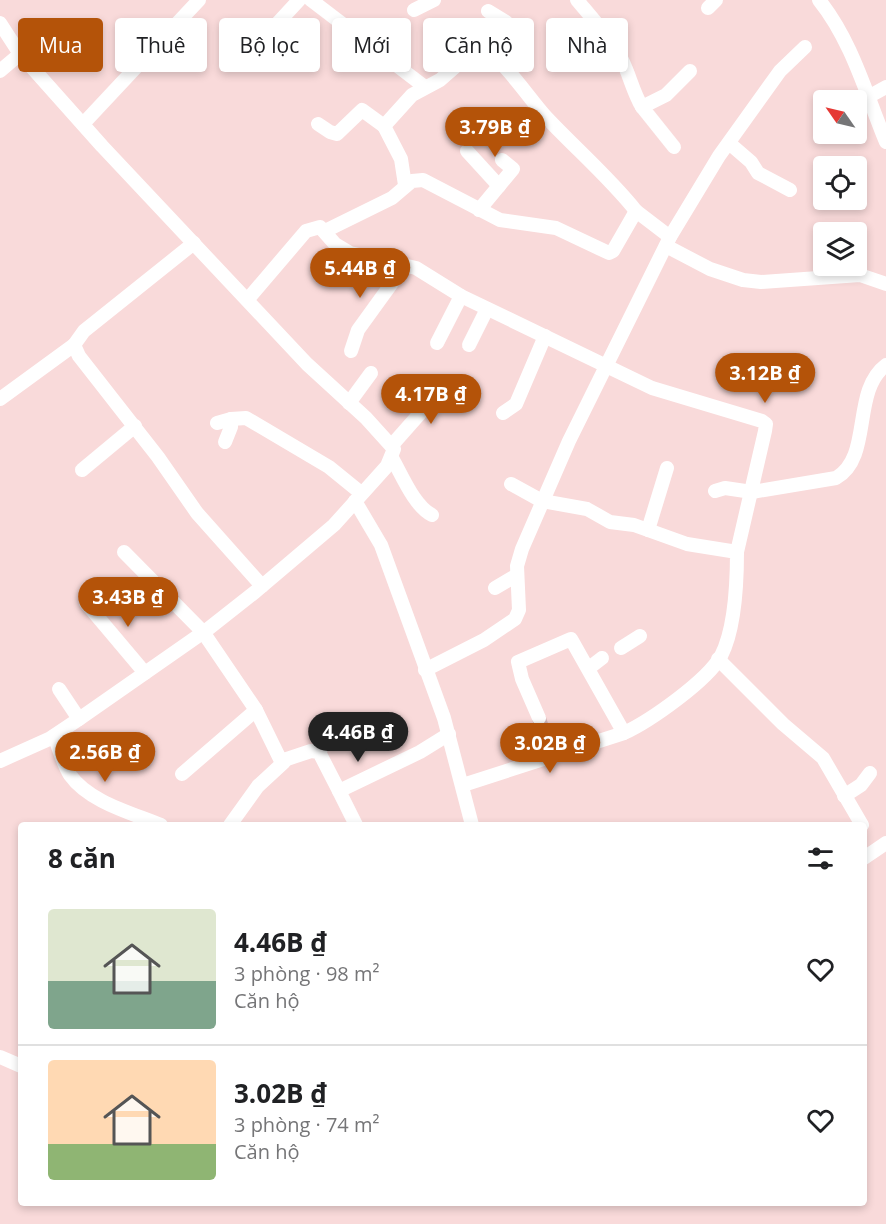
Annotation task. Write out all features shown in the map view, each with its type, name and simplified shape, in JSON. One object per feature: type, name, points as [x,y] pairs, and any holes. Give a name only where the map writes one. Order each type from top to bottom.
[{"type":"street","points":[[82,124],[199,0]]},
{"type":"street","points":[[282,18],[299,0]]},
{"type":"street","points":[[311,0],[425,87]]},
{"type":"street","points":[[414,10],[434,0]]},
{"type":"street","points":[[577,0],[621,57],[631,78],[633,92],[674,147]]},
{"type":"street","points":[[819,0],[830,14],[851,51],[886,142]]},
{"type":"street","points":[[488,11],[499,18]]},
{"type":"street","points":[[0,22],[18,51]]},
{"type":"street","points":[[425,670],[484,640],[515,619],[519,610],[517,575],[522,549],[542,501],[605,368],[668,242],[729,143],[780,71],[805,47]]},
{"type":"street","points":[[0,71],[18,56]]},
{"type":"street","points":[[642,107],[666,95],[690,71]]},
{"type":"street","points":[[36,72],[307,364],[350,403],[392,452],[417,499],[426,512],[432,515]]},
{"type":"street","points":[[384,126],[412,95],[440,80],[448,72]]},
{"type":"street","points":[[506,72],[548,119],[613,183],[636,211],[668,242],[710,269],[743,280],[761,282],[860,275],[886,284]]},
{"type":"street","points":[[868,97],[886,87]]},
{"type":"street","points":[[318,124],[337,134],[362,110],[384,126],[401,159],[405,185]]},
{"type":"street","points":[[729,143],[751,162],[758,173],[790,190]]},
{"type":"street","points":[[467,151],[499,186]]},
{"type":"street","points":[[479,210],[513,169],[502,160]]},
{"type":"street","points":[[325,231],[392,198],[412,181],[423,180],[500,220],[531,222],[555,228],[584,239],[609,253],[613,251],[636,211]]},
{"type":"street","points":[[248,299],[306,231],[314,227],[325,231],[335,244],[350,253],[405,265],[461,296],[605,368],[652,388],[766,424],[752,492],[736,552],[734,606],[718,659],[665,708],[624,733],[550,752],[463,785]]},
{"type":"street","points":[[0,399],[74,345],[84,331],[195,243]]},
{"type":"street","points":[[351,351],[358,330],[405,265]]},
{"type":"street","points":[[436,343],[461,296]]},
{"type":"street","points":[[469,345],[487,309]]},
{"type":"street","points":[[503,413],[516,404],[545,336]]},
{"type":"street","points":[[74,345],[79,356],[135,426],[197,513],[262,586]]},
{"type":"street","points":[[715,491],[725,489],[752,492],[836,478],[844,474],[856,449],[864,402],[874,377],[886,365]]},
{"type":"street","points":[[350,403],[371,373]]},
{"type":"street","points":[[0,761],[54,736],[79,719],[203,632],[317,541],[358,497],[446,384]]},
{"type":"street","points":[[225,442],[231,427],[224,421],[246,418],[329,467],[358,497],[381,545],[449,734],[471,822]]},
{"type":"street","points":[[82,470],[135,426]]},
{"type":"street","points":[[648,530],[667,468]]},
{"type":"street","points":[[511,484],[542,501],[587,509],[610,522],[634,525],[687,544],[736,552]]},
{"type":"street","points":[[124,552],[203,632],[256,710],[278,758],[284,762]]},
{"type":"street","points":[[495,588],[517,575]]},
{"type":"street","points":[[86,603],[144,673]]},
{"type":"street","points":[[621,648],[640,636]]},
{"type":"street","points":[[539,718],[522,679],[518,662],[571,639],[624,733]]},
{"type":"street","points":[[589,668],[602,658]]},
{"type":"street","points":[[718,659],[783,724],[823,758],[860,822]]},
{"type":"street","points":[[59,689],[79,719]]},
{"type":"street","points":[[182,774],[256,710]]},
{"type":"street","points":[[319,752],[327,738],[329,723]]},
{"type":"street","points":[[339,791],[420,752],[449,734]]},
{"type":"street","points":[[54,736],[68,773],[78,785],[120,808],[154,822]]},
{"type":"street","points":[[232,822],[258,786],[284,762],[311,751],[319,752]]},
{"type":"street","points":[[319,752],[354,822]]},
{"type":"street","points":[[844,796],[861,785],[870,773]]},
{"type":"street","points":[[867,856],[886,843]]},
{"type":"street","points":[[0,1057],[18,1065]]},
{"type":"tunnel","points":[[539,718],[548,747]]}]
